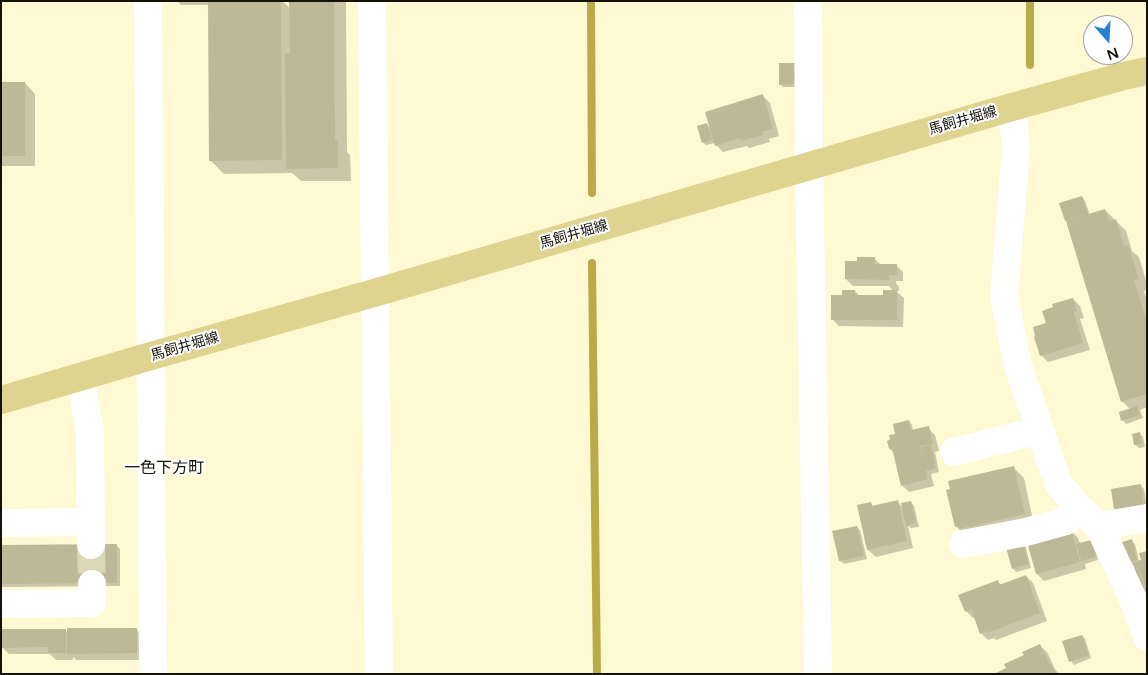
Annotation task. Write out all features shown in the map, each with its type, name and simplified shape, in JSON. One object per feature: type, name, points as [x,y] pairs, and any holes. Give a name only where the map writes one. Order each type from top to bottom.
[{"type":"main road","name":"馬飼井堀線","points":[[1,400],[374,294],[1012,107],[1147,71]]},
{"type":"street","points":[[148,1],[153,674]]},
{"type":"street","points":[[372,1],[378,674]]},
{"type":"street","points":[[808,1],[818,674]]},
{"type":"street","points":[[1012,107],[1016,147],[1004,297],[1018,366],[1058,483],[1078,507],[1099,526],[1133,599],[1147,637]]},
{"type":"street","points":[[1,523],[91,533],[90,431],[80,377]]},
{"type":"street","points":[[954,452],[1040,430]]},
{"type":"street","points":[[963,544],[1026,532],[1066,521],[1078,507]]},
{"type":"street","points":[[1099,526],[1147,518]]},
{"type":"street","points":[[1,604],[92,603],[92,584]]},
{"type":"building","points":[[208,1],[281,1],[282,160],[209,161]]},
{"type":"building","points":[[289,1],[334,1],[335,140],[338,140],[338,168],[286,169],[285,53],[290,53]]},
{"type":"building","points":[[779,63],[798,63],[798,84],[779,85]]},
{"type":"building","points":[[1,82],[25,82],[25,156],[1,156]]},
{"type":"building","points":[[763,94],[773,128],[762,132],[763,135],[741,141],[740,138],[715,146],[705,112]]},
{"type":"building","points":[[707,123],[712,140],[702,143],[697,126]]},
{"type":"building","points":[[1082,196],[1088,214],[1065,221],[1059,203]]},
{"type":"building","points":[[1105,209],[1109,221],[1116,219],[1124,247],[1128,245],[1139,279],[1134,281],[1147,321],[1147,394],[1121,402],[1066,221]]},
{"type":"building","points":[[857,257],[875,257],[875,264],[897,264],[897,275],[889,275],[889,280],[845,279],[845,261],[857,261]]},
{"type":"building","points":[[842,290],[855,290],[855,295],[883,295],[883,290],[897,290],[897,320],[831,320],[831,295],[842,295]]},
{"type":"building","points":[[1073,298],[1077,311],[1074,312],[1083,343],[1040,356],[1033,327],[1046,323],[1042,311],[1053,307],[1052,304]]},
{"type":"building","points":[[1137,406],[1140,415],[1121,421],[1119,412]]},
{"type":"building","points":[[909,420],[911,430],[929,426],[933,444],[920,446],[923,458],[921,447],[931,445],[936,468],[926,471],[928,479],[901,486],[892,448],[889,449],[887,441],[890,440],[889,435],[895,434],[893,424]]},
{"type":"building","points":[[1140,432],[1142,444],[1134,445],[1132,434]]},
{"type":"building","points":[[1014,466],[1025,514],[959,529],[958,526],[955,527],[946,490],[950,489],[948,481]]},
{"type":"building","points":[[1141,484],[1144,505],[1114,510],[1111,489]]},
{"type":"building","points":[[898,500],[907,541],[867,550],[857,505],[871,502],[872,506]]},
{"type":"building","points":[[911,501],[916,523],[906,526],[901,503]]},
{"type":"building","points":[[857,526],[864,556],[839,561],[832,531]]},
{"type":"building","points":[[1071,530],[1080,562],[1036,574],[1027,542]]},
{"type":"building","points":[[1132,539],[1137,560],[1127,563],[1122,542]]},
{"type":"building","points":[[1022,540],[1029,564],[1012,569],[1005,544]]},
{"type":"building","points":[[1091,540],[1096,557],[1081,561],[1076,544]]},
{"type":"building","points":[[117,544],[117,583],[1,584],[1,545]]},
{"type":"building","points":[[1147,551],[1146,592],[1137,561],[1141,560],[1139,553]]},
{"type":"building","points":[[1137,562],[1145,592],[1141,593],[1133,563]]},
{"type":"building","points":[[1026,575],[1040,613],[980,634],[971,609],[965,612],[958,595],[998,580],[999,585]]},
{"type":"building","points":[[67,628],[137,628],[137,653],[67,654]]},
{"type":"building","points":[[1,629],[66,629],[66,653],[48,653],[48,647],[1,648]]},
{"type":"building","points":[[1082,635],[1089,655],[1069,662],[1062,641]]},
{"type":"building","points":[[1040,644],[1056,674],[994,674],[1006,668],[1004,664],[1024,655],[1022,652]]},
{"type":"waterway","points":[[591,1],[592,193]]},
{"type":"waterway","points":[[1030,1],[1030,65]]},
{"type":"waterway","points":[[592,263],[597,674]]},
{"type":"tunnel","points":[[91,545],[92,584]]},
{"type":"district","name":"一色下方町","points":[[164,469]]}]
